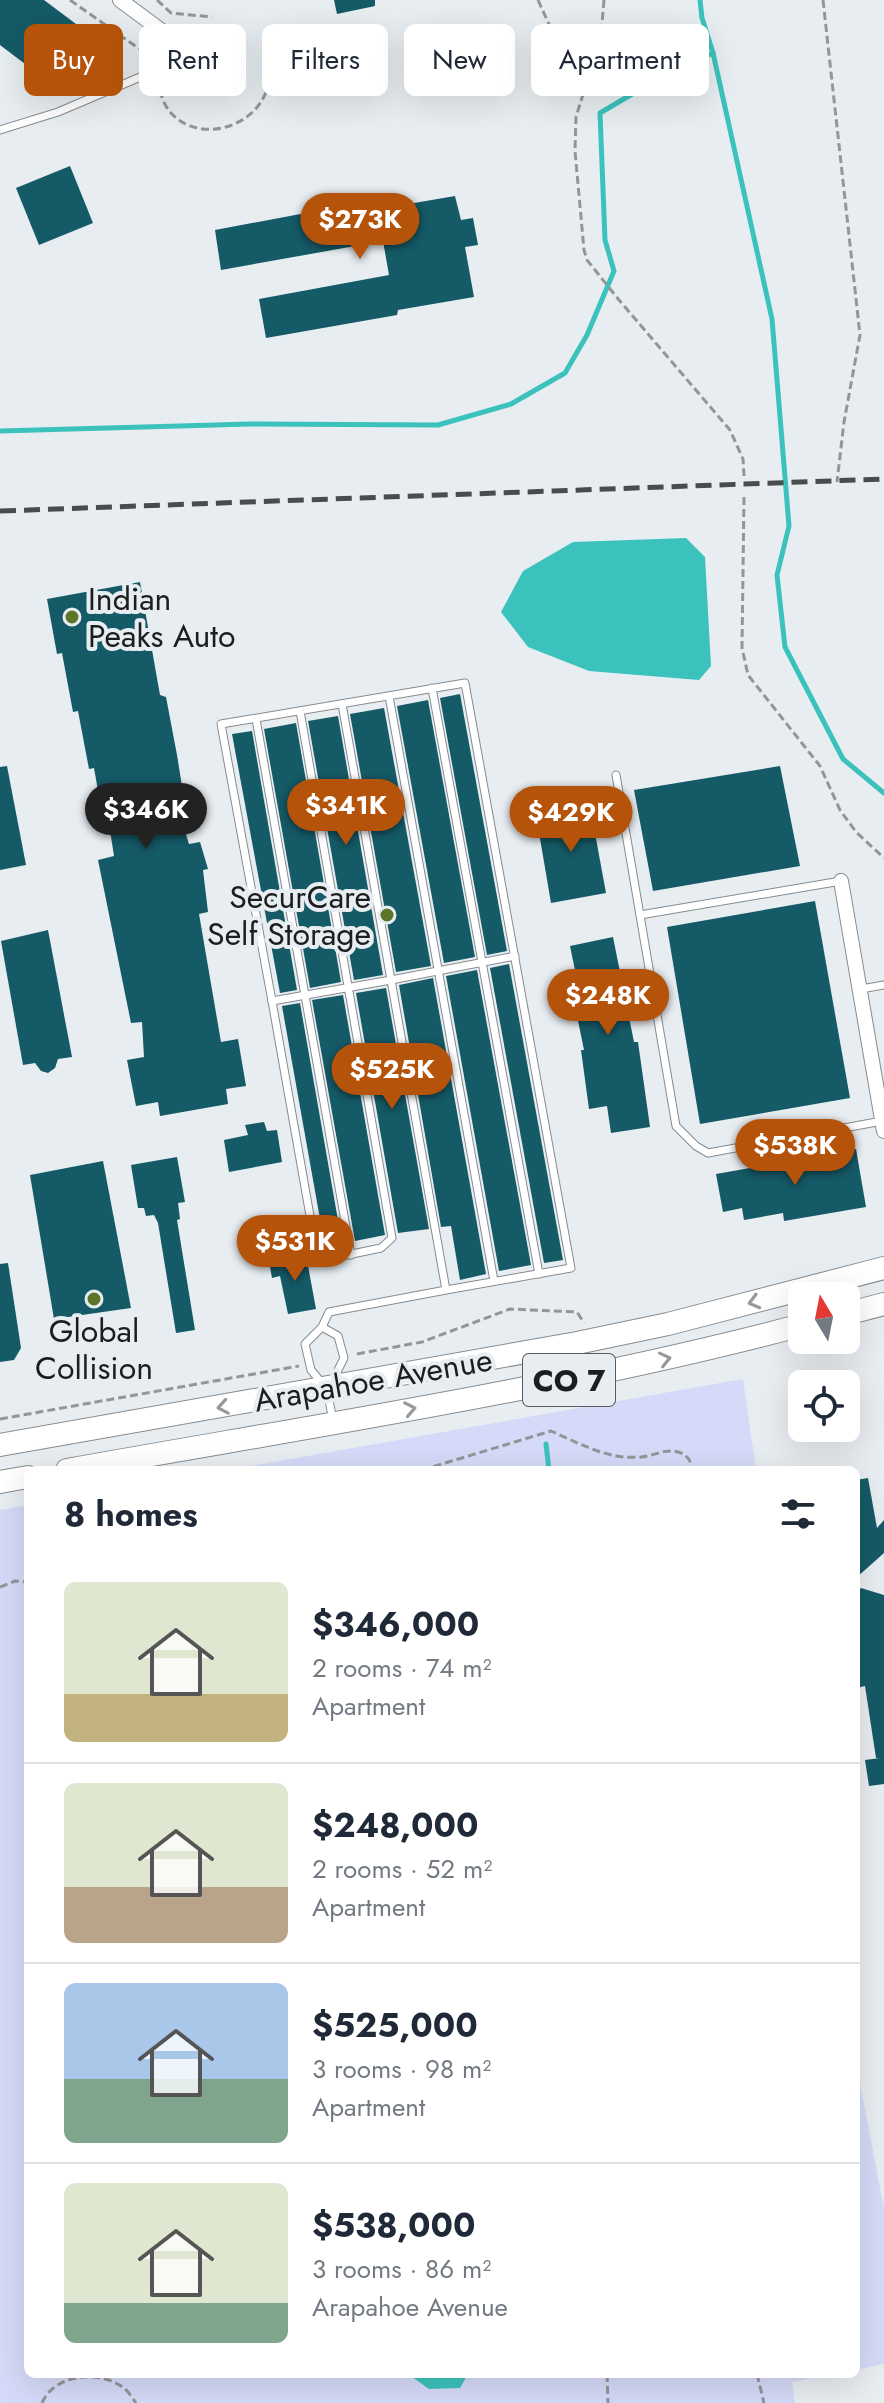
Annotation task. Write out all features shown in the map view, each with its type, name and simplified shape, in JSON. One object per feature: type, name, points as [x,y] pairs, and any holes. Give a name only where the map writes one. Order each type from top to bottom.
[{"type":"main road","name":"Arapahoe Avenue","points":[[0,1445],[618,1335],[884,1268]]},
{"type":"main road","points":[[860,1310],[884,1304]]},
{"type":"main road","name":"Arapahoe Avenue","points":[[90,1466],[626,1368],[788,1328]]},
{"type":"main road","points":[[0,1482],[24,1478]]},
{"type":"street","points":[[120,0],[153,24]]},
{"type":"street","points":[[841,881],[884,1124]]},
{"type":"lane","points":[[0,130],[58,112],[139,78]]},
{"type":"lane","points":[[300,711],[392,1238],[381,1248],[318,1261],[221,724],[465,683],[571,1268],[329,1312],[322,1327],[305,1344],[311,1370],[327,1389],[334,1423]]},
{"type":"lane","points":[[432,688],[539,1274]]},
{"type":"lane","points":[[389,696],[494,1281]]},
{"type":"lane","points":[[342,704],[446,1290]]},
{"type":"lane","points":[[256,719],[351,1255]]},
{"type":"lane","points":[[616,775],[676,1126],[708,1153],[884,1124]]},
{"type":"lane","points":[[640,915],[841,881]]},
{"type":"lane","points":[[272,1001],[515,956]]},
{"type":"lane","points":[[861,989],[884,985]]},
{"type":"lane","points":[[322,1327],[338,1336],[344,1358],[327,1389]]},
{"type":"path","points":[[70,0],[139,49]]},
{"type":"path","points":[[157,0],[171,13],[212,17]]},
{"type":"path","points":[[538,0],[549,24]]},
{"type":"path","points":[[602,24],[604,0]]},
{"type":"path","points":[[823,0],[860,335],[837,482]]},
{"type":"path","points":[[163,96],[169,111],[181,122],[212,131],[232,125],[252,113],[263,96]]},
{"type":"path","points":[[581,96],[576,117],[575,151],[582,241],[587,260],[730,430],[743,459],[744,476]]},
{"type":"path","points":[[744,497],[742,648],[748,675],[820,766],[840,810],[856,832],[884,858]]},
{"type":"path","points":[[344,1358],[422,1342],[510,1309],[577,1312],[579,1315]]},
{"type":"path","points":[[0,1419],[294,1369],[308,1361]]},
{"type":"path","points":[[435,1466],[551,1431],[608,1456],[642,1457],[673,1450],[684,1453],[692,1466]]},
{"type":"path","points":[[0,1587],[15,1581],[24,1582]]},
{"type":"path","points":[[42,2403],[62,2380],[86,2378]]},
{"type":"path","points":[[100,2378],[124,2388],[136,2403]]},
{"type":"path","points":[[607,2378],[608,2403]]},
{"type":"path","points":[[758,2378],[764,2403]]},
{"type":"shaded area","points":[[743,1379],[755,1466],[251,1466]]},
{"type":"shaded area","points":[[24,1506],[24,2378],[812,2378],[792,2382],[795,2403],[0,2403],[0,1510]]},
{"type":"shaded area","points":[[860,2083],[884,2209],[884,2364],[860,2369]]},
{"type":"water","points":[[686,538],[705,557],[711,666],[699,680],[589,671],[528,647],[501,612],[523,571],[573,542]]},
{"type":"water","points":[[414,2378],[466,2378],[460,2388],[429,2389]]},
{"type":"building","points":[[0,0],[44,0],[76,24],[24,24],[24,63],[0,45]]},
{"type":"building","points":[[334,0],[375,0],[375,6],[337,14]]},
{"type":"building","points":[[70,166],[93,223],[39,245],[16,188]]},
{"type":"building","points":[[455,196],[461,220],[473,218],[478,245],[465,247],[474,297],[398,310],[397,315],[266,338],[259,299],[389,275],[383,241],[221,270],[215,230],[375,200],[379,209]]},
{"type":"building","points":[[140,582],[160,695],[166,697],[177,755],[186,811],[179,812],[189,844],[200,842],[208,869],[203,870],[208,912],[199,914],[221,1042],[238,1039],[246,1086],[226,1089],[228,1104],[160,1116],[158,1102],[136,1106],[127,1060],[144,1057],[142,1022],[131,1023],[98,860],[114,856],[109,824],[104,825],[94,768],[89,769],[78,711],[73,712],[62,653],[57,654],[47,599]]},
{"type":"building","points":[[460,694],[507,951],[487,955],[440,698]]},
{"type":"building","points":[[428,700],[475,957],[444,963],[397,706]]},
{"type":"building","points":[[384,708],[431,966],[396,972],[350,714]]},
{"type":"building","points":[[338,716],[383,975],[354,980],[308,721]]},
{"type":"building","points":[[296,723],[341,982],[310,988],[264,729]]},
{"type":"building","points":[[252,731],[297,990],[280,993],[232,734]]},
{"type":"building","points":[[7,766],[26,865],[0,870],[0,767]]},
{"type":"building","points":[[780,766],[800,866],[653,891],[634,790]]},
{"type":"building","points":[[590,806],[606,893],[551,903],[536,815]]},
{"type":"building","points":[[815,901],[850,1098],[700,1124],[667,927]]},
{"type":"building","points":[[48,930],[72,1057],[58,1059],[55,1068],[48,1073],[41,1071],[35,1063],[23,1065],[1,941]]},
{"type":"building","points":[[613,937],[634,1042],[638,1042],[650,1127],[611,1133],[607,1106],[589,1109],[581,1050],[584,1050],[569,977],[576,975],[570,946]]},
{"type":"building","points":[[509,964],[563,1260],[544,1263],[490,968]]},
{"type":"building","points":[[477,970],[531,1265],[499,1271],[446,976]]},
{"type":"building","points":[[433,978],[486,1274],[460,1280],[451,1226],[441,1227],[399,985]]},
{"type":"building","points":[[386,988],[429,1229],[398,1233],[356,993]]},
{"type":"building","points":[[343,995],[385,1235],[355,1241],[312,1000]]},
{"type":"building","points":[[300,1003],[342,1243],[325,1247],[282,1006]]},
{"type":"building","points":[[264,1122],[267,1131],[277,1130],[282,1162],[229,1172],[224,1140],[248,1135],[245,1125]]},
{"type":"building","points":[[856,1149],[866,1207],[784,1221],[783,1213],[744,1220],[742,1208],[723,1212],[716,1174]]},
{"type":"building","points":[[177,1157],[185,1202],[178,1203],[180,1219],[177,1220],[195,1330],[176,1333],[158,1223],[154,1215],[146,1216],[144,1208],[138,1208],[131,1165]]},
{"type":"building","points":[[103,1161],[131,1308],[54,1319],[30,1175]]},
{"type":"building","points":[[306,1255],[316,1309],[288,1314],[280,1276],[272,1278],[269,1261]]},
{"type":"building","points":[[8,1263],[21,1348],[14,1360],[0,1362],[0,1264]]},
{"type":"building","points":[[868,1478],[877,1528],[884,1520],[884,1553],[860,1574],[860,1479]]},
{"type":"building","points":[[860,1589],[884,1595],[884,1784],[869,1786],[865,1760],[880,1758],[876,1758],[865,1686],[860,1687]]},
{"type":"waterway","points":[[700,0],[772,319],[789,526],[777,575],[785,647],[843,759],[884,793]]},
{"type":"waterway","points":[[0,431],[250,424],[438,425],[511,404],[565,373],[587,335],[614,271],[605,240],[600,113],[656,80],[713,53]]},
{"type":"waterway","points":[[546,1444],[549,1466]]},
{"type":"railway","points":[[0,511],[884,479]]},
{"type":"place","name":"Indian Peaks Auto","points":[[72,617]]},
{"type":"place","name":"SecurCare Self Storage","points":[[387,915]]},
{"type":"place","name":"Global Collision","points":[[94,1299]]}]
